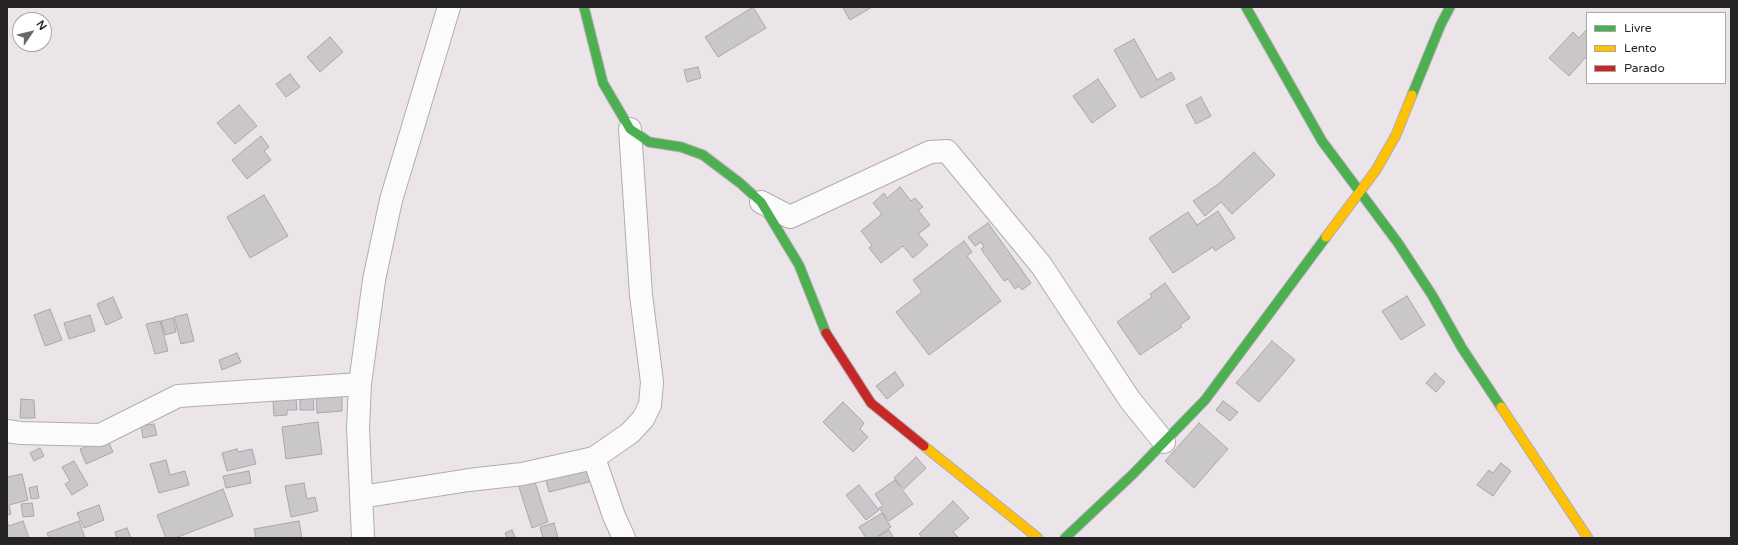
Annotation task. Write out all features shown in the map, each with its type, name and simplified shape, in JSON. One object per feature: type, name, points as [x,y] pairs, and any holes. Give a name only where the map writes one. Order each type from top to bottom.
[{"type":"street","points":[[363,538],[358,428],[360,384],[374,280],[391,200],[449,7]]},
{"type":"street","points":[[361,497],[469,480],[522,474],[594,458],[630,433],[643,419],[650,405],[652,382],[642,295],[630,129],[603,82],[584,7]]},
{"type":"street","points":[[1246,7],[1322,141],[1398,243],[1432,295],[1462,348],[1588,538]]},
{"type":"street","points":[[1065,538],[1133,474],[1205,400],[1376,170],[1396,135],[1441,24],[1450,7]]},
{"type":"street","points":[[630,129],[649,142],[681,146],[703,155],[740,183],[761,202],[790,217],[930,152],[947,151],[1041,265],[1130,400],[1164,442]]},
{"type":"street","points":[[761,202],[799,265],[828,339],[871,403],[1038,538]]},
{"type":"street","points":[[7,431],[21,433],[100,435],[136,415],[178,396],[360,384]]},
{"type":"street","points":[[594,458],[614,516],[624,538]]},
{"type":"building","points":[[753,7],[766,28],[718,57],[705,37]]},
{"type":"building","points":[[872,7],[850,20],[843,8]]},
{"type":"building","points":[[1586,30],[1586,57],[1569,76],[1549,58],[1573,32],[1579,38]]},
{"type":"building","points":[[330,37],[343,52],[320,72],[307,57]]},
{"type":"building","points":[[1134,39],[1157,80],[1171,72],[1175,79],[1141,98],[1114,50]]},
{"type":"building","points":[[698,67],[701,78],[687,82],[684,70]]},
{"type":"building","points":[[290,74],[300,87],[286,97],[276,84]]},
{"type":"building","points":[[1098,79],[1116,106],[1092,123],[1073,96]]},
{"type":"building","points":[[1201,97],[1211,116],[1196,124],[1186,105]]},
{"type":"building","points":[[239,105],[257,126],[235,144],[217,123]]},
{"type":"building","points":[[261,136],[269,147],[264,151],[271,160],[247,179],[232,160]]},
{"type":"building","points":[[1254,152],[1275,175],[1232,214],[1221,202],[1205,216],[1193,201],[1217,185]]},
{"type":"building","points":[[900,187],[911,201],[915,198],[923,207],[918,210],[930,225],[918,234],[928,245],[913,258],[903,246],[881,263],[869,248],[872,245],[861,231],[882,214],[873,203],[884,193],[887,198]]},
{"type":"building","points":[[264,195],[288,236],[250,258],[227,217]]},
{"type":"building","points":[[1218,211],[1235,238],[1215,251],[1213,247],[1173,273],[1149,238],[1188,212],[1197,225]]},
{"type":"building","points":[[988,223],[1031,283],[1022,290],[1019,286],[1015,289],[1008,279],[1004,281],[981,249],[984,247],[981,242],[975,246],[968,237]]},
{"type":"building","points":[[964,241],[972,252],[967,256],[1001,301],[929,355],[896,312],[922,292],[913,280]]},
{"type":"building","points":[[1165,283],[1190,318],[1180,325],[1182,327],[1140,355],[1117,322],[1152,297],[1150,294]]},
{"type":"building","points":[[1407,296],[1425,325],[1401,340],[1382,311]]},
{"type":"building","points":[[113,297],[122,318],[106,325],[97,304]]},
{"type":"building","points":[[50,309],[62,340],[45,346],[34,315]]},
{"type":"building","points":[[187,314],[194,341],[181,344],[174,317]]},
{"type":"building","points":[[90,315],[95,331],[69,339],[64,323]]},
{"type":"building","points":[[173,318],[176,332],[165,335],[161,321]]},
{"type":"building","points":[[160,321],[168,351],[155,354],[146,324]]},
{"type":"building","points":[[1272,341],[1295,360],[1259,402],[1236,383]]},
{"type":"building","points":[[237,353],[241,362],[222,370],[219,360]]},
{"type":"building","points":[[895,372],[904,385],[887,399],[876,386]]},
{"type":"building","points":[[1435,373],[1445,382],[1436,392],[1426,383]]},
{"type":"building","points":[[313,395],[314,410],[300,410],[300,396]]},
{"type":"building","points":[[342,396],[342,411],[317,413],[316,397]]},
{"type":"building","points":[[21,399],[34,400],[35,418],[20,418]]},
{"type":"building","points":[[296,399],[297,410],[287,410],[287,415],[274,416],[273,401]]},
{"type":"building","points":[[1223,401],[1238,412],[1230,421],[1216,410]]},
{"type":"building","points":[[843,402],[864,423],[860,429],[868,437],[853,452],[823,422]]},
{"type":"building","points":[[318,422],[322,454],[286,459],[282,427]]},
{"type":"building","points":[[1199,423],[1228,449],[1194,488],[1165,461]]},
{"type":"building","points":[[154,424],[157,435],[143,438],[141,426]]},
{"type":"building","points":[[107,438],[113,452],[86,464],[80,449]]},
{"type":"building","points":[[40,448],[44,456],[34,461],[30,453]]},
{"type":"building","points":[[237,449],[238,452],[252,449],[256,464],[227,471],[222,453]]},
{"type":"building","points":[[916,457],[926,468],[904,489],[894,478]]},
{"type":"building","points":[[166,460],[170,475],[185,471],[189,485],[159,493],[150,464]]},
{"type":"building","points":[[74,461],[88,485],[72,495],[65,484],[70,481],[62,467]]},
{"type":"building","points":[[1501,463],[1511,471],[1493,496],[1477,485],[1489,470],[1493,473]]},
{"type":"building","points":[[590,465],[593,481],[549,492],[545,476]]},
{"type":"building","points":[[249,471],[251,483],[226,488],[223,476]]},
{"type":"building","points":[[22,474],[28,500],[9,505],[11,514],[7,515],[7,477]]},
{"type":"building","points":[[534,479],[548,522],[532,528],[518,484]]},
{"type":"building","points":[[895,480],[913,504],[889,521],[879,508],[883,506],[875,494]]},
{"type":"building","points":[[304,483],[307,499],[315,497],[318,511],[291,517],[285,486]]},
{"type":"building","points":[[859,485],[879,510],[866,520],[846,495]]},
{"type":"building","points":[[37,486],[39,498],[31,499],[29,488]]},
{"type":"building","points":[[223,489],[233,516],[175,538],[166,538],[157,515]]},
{"type":"building","points":[[953,501],[969,518],[953,532],[959,538],[923,538],[919,534]]},
{"type":"building","points":[[32,503],[34,516],[23,517],[21,504]]},
{"type":"building","points":[[99,505],[104,520],[84,528],[77,513]]},
{"type":"building","points":[[882,513],[891,527],[875,538],[866,538],[859,527]]},
{"type":"building","points":[[23,521],[29,538],[7,538],[7,522],[9,526]]},
{"type":"building","points":[[79,521],[85,538],[49,538],[47,533]]},
{"type":"building","points":[[299,521],[302,538],[256,538],[254,529]]},
{"type":"building","points":[[554,523],[558,538],[543,538],[540,527]]},
{"type":"building","points":[[127,528],[131,538],[117,538],[115,532]]},
{"type":"building","points":[[512,530],[515,537],[507,538],[505,533]]},
{"type":"building","points":[[889,530],[894,538],[881,538],[879,536]]},
{"type":"traffic: fast","points":[[584,7],[603,83],[630,129],[649,142],[681,147],[703,155],[740,183],[761,202],[799,265],[826,333]]},
{"type":"traffic: fast","points":[[1246,7],[1322,141],[1398,243],[1432,295],[1462,348],[1501,407]]},
{"type":"traffic: fast","points":[[1412,95],[1441,24],[1450,7]]},
{"type":"traffic: fast","points":[[1065,538],[1133,474],[1205,400],[1326,237]]},
{"type":"traffic: slow","points":[[1326,237],[1376,170],[1396,135],[1412,95]]},
{"type":"traffic: slow","points":[[1501,407],[1588,538]]},
{"type":"traffic: slow","points":[[924,446],[1038,538]]},
{"type":"traffic: jam","points":[[826,333],[871,403],[924,446]]}]
